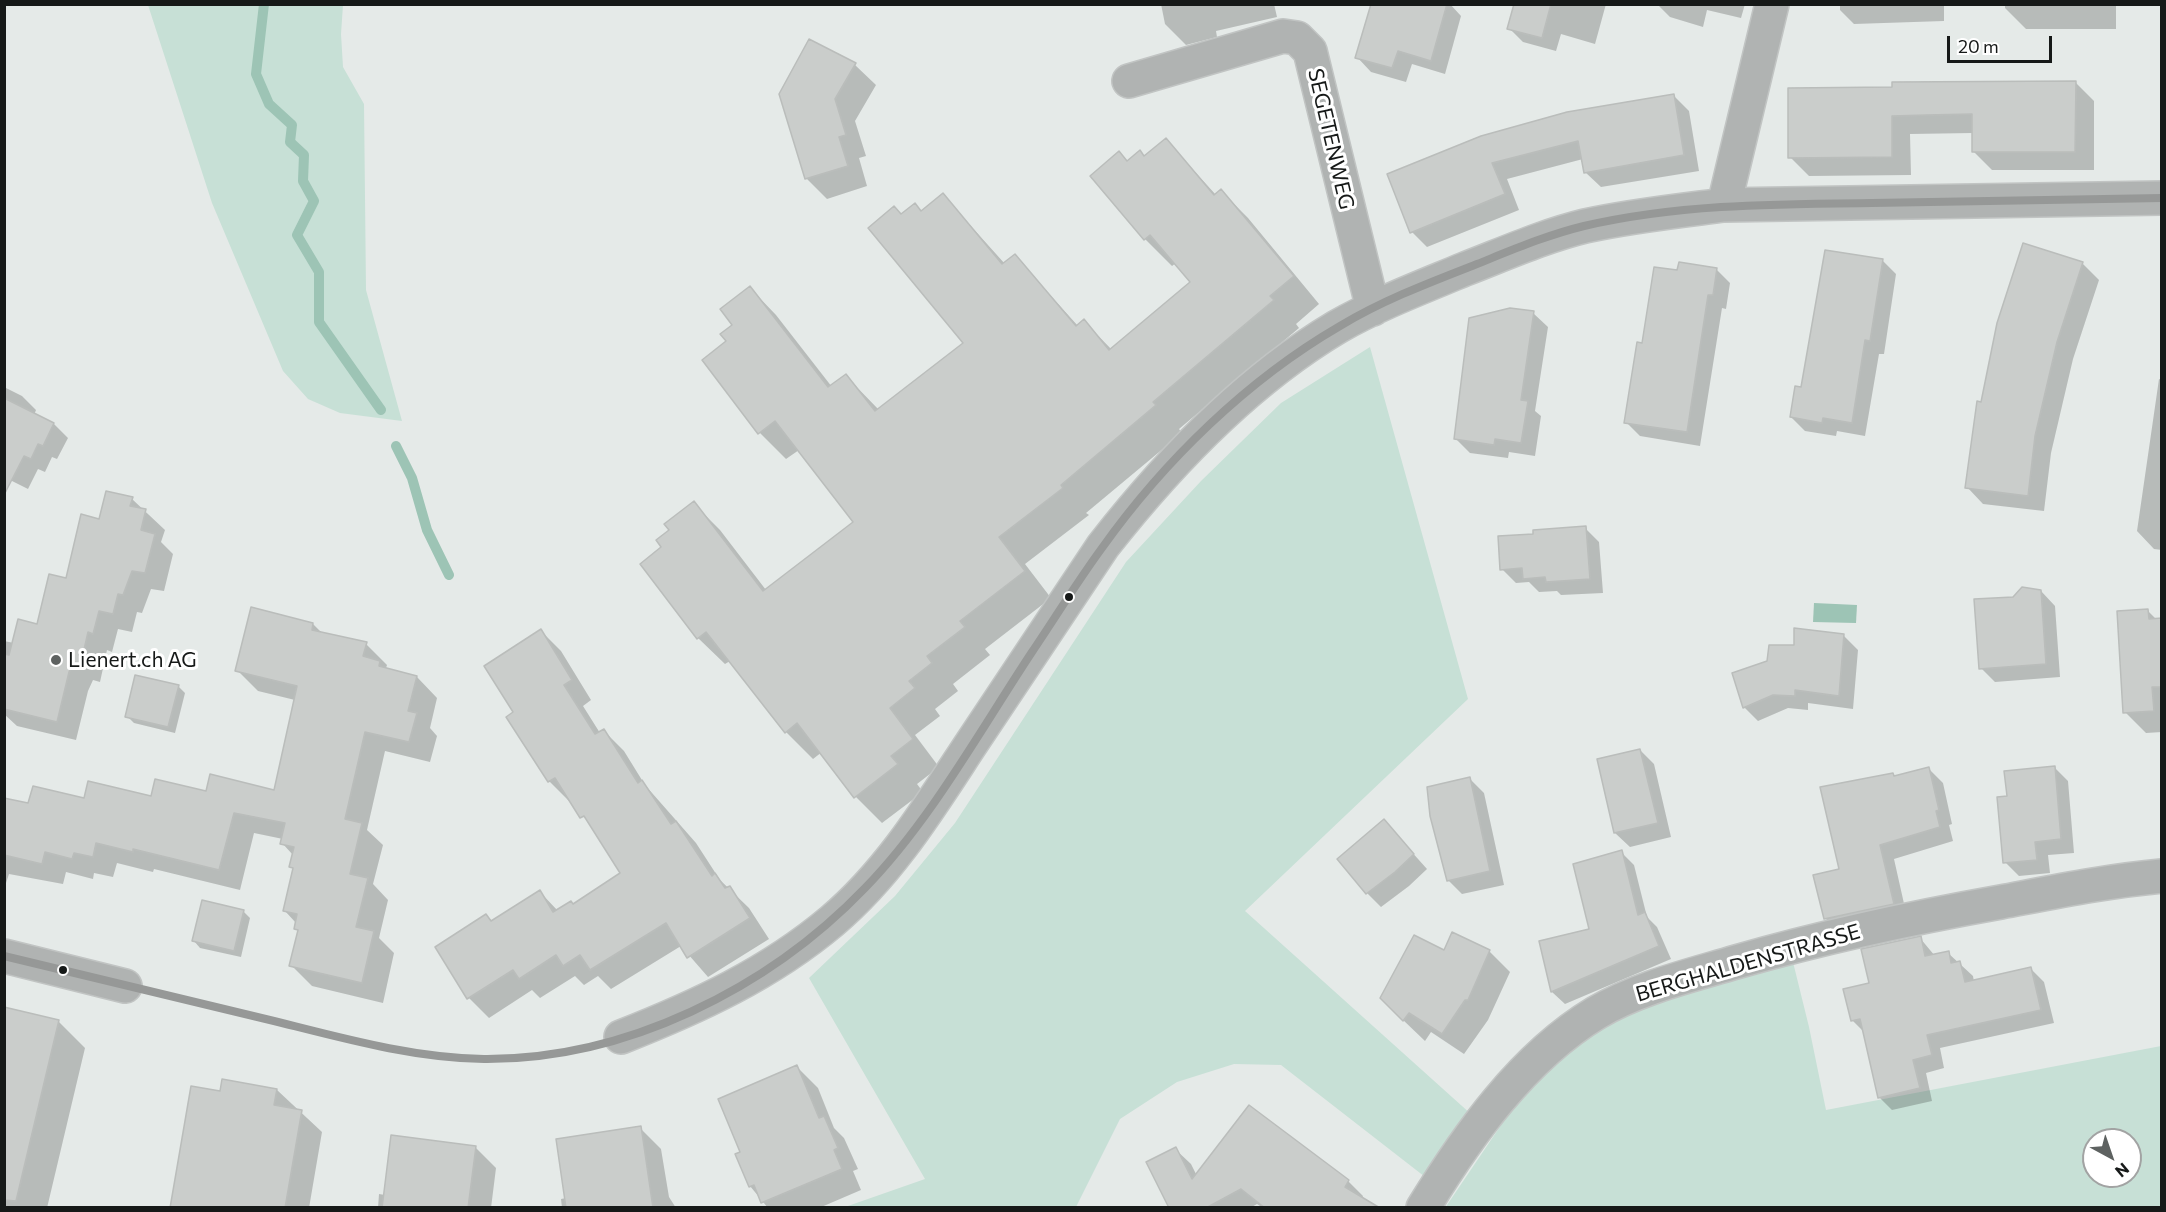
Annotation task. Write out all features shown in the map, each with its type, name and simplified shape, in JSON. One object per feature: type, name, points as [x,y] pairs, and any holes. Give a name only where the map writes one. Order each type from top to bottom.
[{"type":"street","points":[[1724,205],[1772,4]]},
{"type":"street","name":"SEGETENWEG","points":[[1129,81],[1283,36],[1297,38],[1311,51],[1373,309]]},
{"type":"street","points":[[621,1037],[692,1009],[737,987],[798,948],[833,920],[886,864],[925,814],[1103,546],[1162,473],[1236,403],[1292,358],[1337,327],[1373,309],[1515,249],[1584,227],[1724,205],[2162,198]]},
{"type":"street","name":"BERGHALDENSTRASSE","points":[[1423,1208],[1490,1112],[1540,1058],[1569,1032],[1597,1013],[1634,995],[1787,948],[1900,920],[2119,880],[2162,876]]},
{"type":"street","points":[[4,956],[125,986]]},
{"type":"shaded area","points":[[148,5],[343,5],[341,34],[343,67],[364,104],[366,290],[402,421],[340,413],[308,399],[283,371],[212,203]]},
{"type":"shaded area","points":[[1370,347],[1468,699],[1245,911],[1472,1115],[1429,1180],[1281,1065],[1234,1064],[1177,1082],[1120,1119],[1076,1207],[845,1207],[925,1179],[809,978],[895,896],[955,823],[1126,562],[1201,481],[1281,403]]},
{"type":"shaded area","points":[[1814,603],[1857,605],[1856,623],[1813,622]]},
{"type":"shaded area","points":[[1792,958],[1826,1110],[2161,1046],[2161,1207],[1445,1208],[1522,1094],[1565,1053],[1620,1015]]},
{"type":"building","points":[[1371,4],[1447,4],[1431,61],[1398,51],[1392,68],[1355,58]]},
{"type":"building","points":[[1514,4],[1551,4],[1542,38],[1507,29]]},
{"type":"building","points":[[809,39],[856,63],[835,99],[846,135],[839,137],[848,166],[805,179],[779,94]]},
{"type":"building","points":[[2076,81],[2075,152],[1972,152],[1972,114],[1892,116],[1892,157],[1788,158],[1788,88],[1892,87],[1892,82]]},
{"type":"building","points":[[1674,94],[1684,155],[1584,173],[1578,141],[1492,163],[1505,194],[1410,233],[1387,174],[1481,136],[1567,112]]},
{"type":"building","points":[[1166,138],[1214,195],[1221,189],[1294,276],[1270,296],[1274,300],[1153,402],[1156,405],[1061,485],[1063,488],[999,537],[1025,571],[960,621],[965,627],[927,656],[932,663],[909,681],[915,688],[890,708],[913,739],[891,756],[898,764],[854,798],[797,723],[785,733],[706,632],[697,639],[640,564],[661,547],[656,540],[669,530],[664,524],[694,501],[763,591],[853,522],[775,421],[758,434],[702,360],[726,341],[720,334],[732,325],[720,309],[750,286],[828,387],[846,374],[875,411],[963,343],[868,228],[894,206],[901,214],[915,203],[921,211],[943,193],[1002,264],[1015,254],[1076,326],[1084,319],[1109,350],[1190,282],[1150,235],[1144,240],[1090,176],[1119,151],[1127,161],[1140,150],[1144,156]]},
{"type":"building","points":[[2023,243],[2083,262],[2057,342],[2035,436],[2028,496],[1965,488],[1977,401],[1981,402],[1997,323]]},
{"type":"building","points":[[1825,250],[1883,259],[1870,341],[1865,340],[1852,423],[1823,418],[1822,423],[1790,417],[1795,386],[1801,387]]},
{"type":"building","points":[[1679,262],[1717,268],[1713,295],[1708,295],[1687,432],[1624,423],[1637,342],[1642,343],[1654,267],[1677,270]]},
{"type":"building","points":[[1510,308],[1534,311],[1521,400],[1528,401],[1521,443],[1495,439],[1494,445],[1454,439],[1469,318]]},
{"type":"building","points":[[4,398],[54,423],[43,446],[38,444],[31,459],[24,456],[4,495]]},
{"type":"building","points":[[106,491],[133,497],[130,506],[146,509],[141,530],[155,534],[145,573],[132,571],[123,595],[118,594],[113,614],[99,611],[93,634],[88,632],[81,663],[73,662],[69,672],[57,722],[4,709],[4,654],[9,655],[18,619],[37,624],[49,574],[66,578],[81,514],[99,519]]},
{"type":"building","points":[[1586,526],[1590,579],[1546,582],[1545,577],[1523,579],[1522,568],[1500,570],[1498,536],[1533,534],[1533,530]]},
{"type":"building","points":[[2022,587],[2041,590],[2046,664],[1979,669],[1974,599],[2013,597]]},
{"type":"building","points":[[251,607],[313,623],[312,630],[367,642],[363,656],[380,661],[379,666],[417,676],[408,711],[417,713],[409,742],[365,732],[345,819],[362,823],[350,874],[368,878],[356,927],[374,931],[362,983],[289,966],[298,930],[294,929],[297,914],[283,911],[293,868],[289,867],[294,847],[280,844],[285,823],[234,813],[219,870],[133,849],[133,852],[96,843],[93,857],[74,853],[72,859],[45,852],[42,864],[4,855],[4,798],[28,803],[33,786],[84,798],[88,781],[151,796],[155,779],[206,791],[210,774],[274,790],[297,686],[235,671]]},
{"type":"building","points":[[2148,609],[2149,619],[2162,618],[2162,687],[2152,687],[2154,711],[2123,713],[2117,611]]},
{"type":"building","points":[[1794,628],[1844,634],[1839,696],[1795,690],[1795,696],[1773,695],[1743,708],[1732,673],[1767,661],[1769,645],[1794,645]]},
{"type":"building","points":[[541,629],[572,680],[564,685],[595,734],[604,729],[638,783],[642,780],[671,824],[676,821],[712,876],[715,873],[725,888],[730,886],[750,918],[687,958],[666,923],[590,970],[580,955],[563,966],[556,955],[519,979],[513,970],[467,999],[435,947],[486,914],[491,921],[540,890],[553,912],[571,901],[573,904],[620,873],[584,816],[580,818],[555,778],[548,782],[506,717],[513,712],[484,666]]},
{"type":"building","points":[[135,675],[179,685],[168,727],[125,717]]},
{"type":"building","points":[[1640,749],[1658,823],[1614,833],[1597,759]]},
{"type":"building","points":[[2055,766],[2061,839],[2035,842],[2037,860],[2003,863],[1997,797],[2007,796],[2004,771]]},
{"type":"building","points":[[1929,767],[1939,810],[1936,811],[1940,827],[1880,845],[1894,904],[1824,919],[1813,875],[1839,869],[1820,787],[1893,773],[1894,776]]},
{"type":"building","points":[[1470,777],[1490,871],[1447,881],[1430,816],[1427,787]]},
{"type":"building","points":[[1384,819],[1414,854],[1366,894],[1337,859]]},
{"type":"building","points":[[1622,850],[1638,915],[1645,912],[1659,946],[1551,992],[1539,941],[1589,929],[1573,864]]},
{"type":"building","points":[[202,900],[244,910],[234,951],[192,941]]},
{"type":"building","points":[[1452,932],[1490,950],[1468,1000],[1465,1000],[1442,1034],[1409,1013],[1403,1021],[1380,998],[1414,935],[1444,950]]},
{"type":"building","points":[[1921,936],[1925,956],[1949,951],[1951,963],[1960,961],[1965,982],[2031,967],[2041,1010],[1927,1035],[1932,1055],[1913,1060],[1920,1088],[1878,1098],[1860,1019],[1851,1021],[1843,989],[1869,983],[1861,949]]},
{"type":"building","points":[[4,1007],[59,1020],[16,1201],[4,1200]]},
{"type":"building","points":[[797,1065],[819,1118],[824,1116],[838,1148],[834,1150],[842,1169],[761,1203],[754,1185],[749,1187],[735,1154],[740,1152],[718,1099]]},
{"type":"building","points":[[222,1079],[277,1089],[274,1105],[302,1110],[285,1208],[170,1208],[191,1086],[220,1091]]},
{"type":"building","points":[[1249,1105],[1349,1180],[1345,1187],[1380,1208],[1265,1208],[1241,1189],[1206,1208],[1169,1208],[1146,1162],[1176,1147],[1192,1179]]},
{"type":"building","points":[[641,1126],[653,1208],[566,1208],[556,1139]]},
{"type":"building","points":[[391,1135],[476,1146],[468,1208],[382,1208]]},
{"type":"waterway","points":[[264,4],[256,74],[269,104],[292,125],[290,142],[304,155],[303,181],[314,201],[297,235],[319,272],[319,322],[381,410]]},
{"type":"waterway","points":[[396,446],[412,478],[427,530],[449,575]]},
{"type":"transit line","points":[[4,956],[352,1040],[431,1055],[484,1059],[537,1056],[589,1047],[641,1032],[691,1012],[739,987],[784,957],[827,924],[865,888],[889,862],[933,805],[1084,574],[1152,484],[1209,425],[1240,397],[1306,347],[1356,317],[1425,285],[1543,238],[1584,226],[1655,213],[1763,205],[2162,198]]},
{"type":"place","name":"Lienert.ch AG","points":[[56,660]]}]
